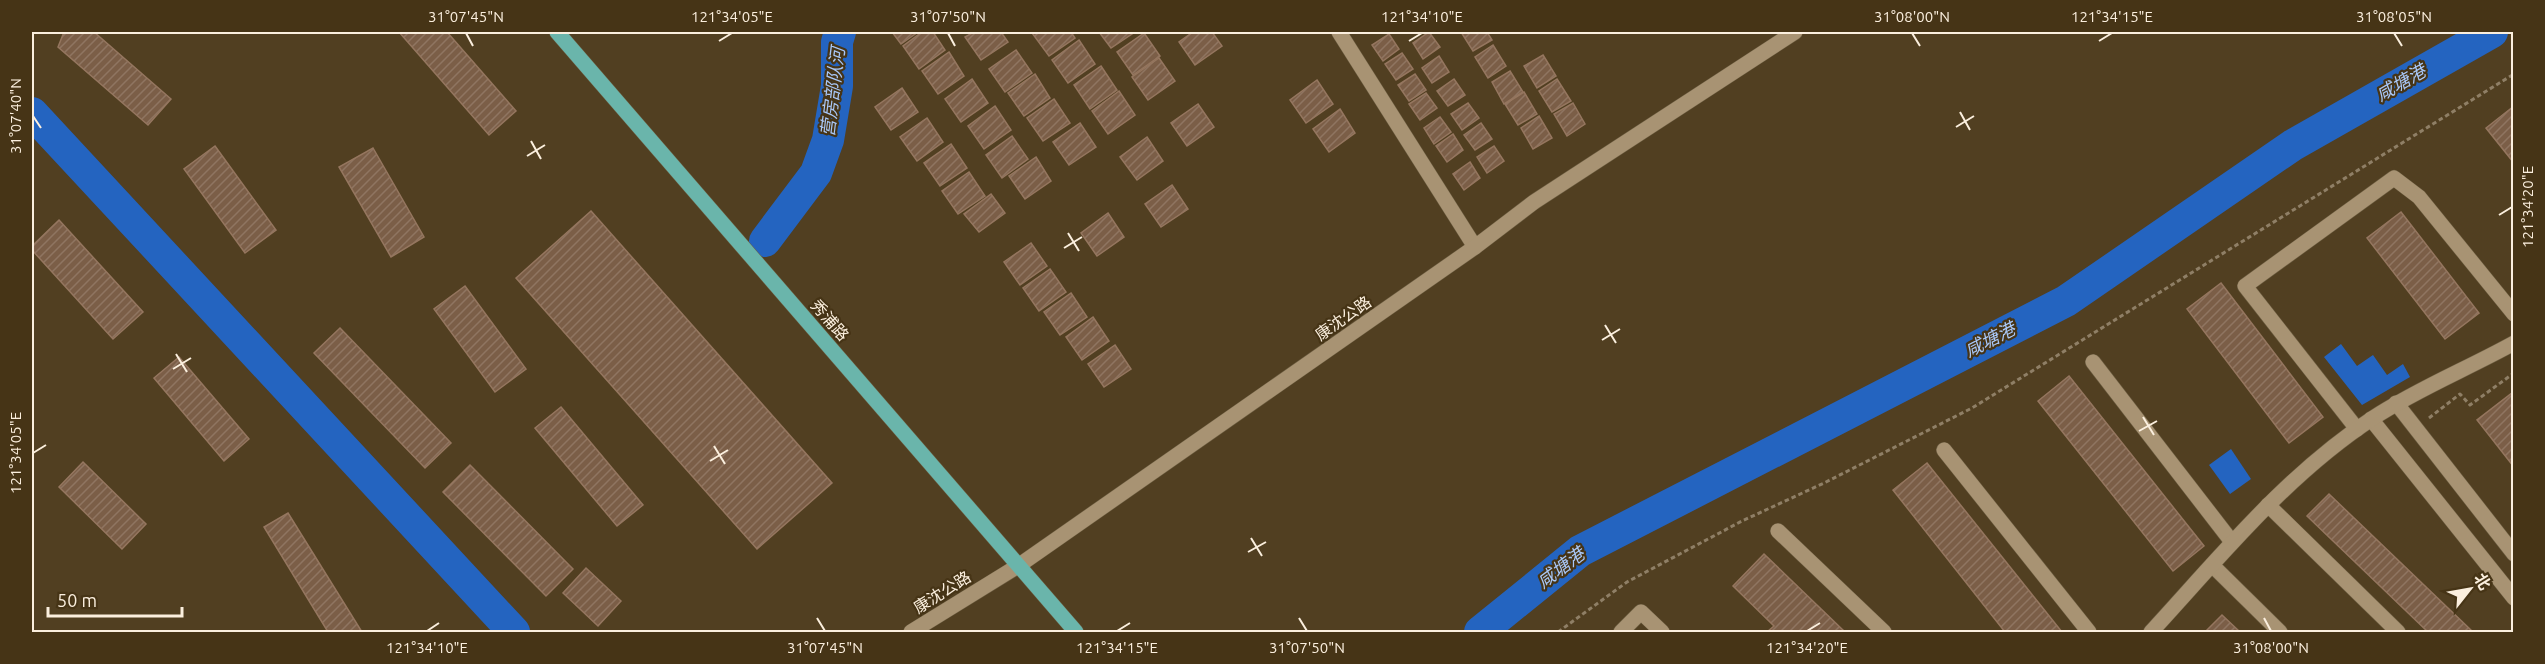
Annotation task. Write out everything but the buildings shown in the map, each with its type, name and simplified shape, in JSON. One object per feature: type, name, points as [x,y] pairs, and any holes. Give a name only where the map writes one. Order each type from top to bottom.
[{"type":"main road","name":"秀浦路","points":[[557,32],[1076,633]]},
{"type":"street","points":[[1339,32],[1475,248]]},
{"type":"street","name":"康沈公路","points":[[911,633],[1018,566],[1475,248],[1534,202],[1795,32]]},
{"type":"street","points":[[2357,429],[2245,286],[2394,178],[2420,197],[2514,314]]},
{"type":"street","points":[[2151,633],[2232,542],[2324,453],[2396,403],[2513,345]]},
{"type":"street","points":[[2093,362],[2232,542]]},
{"type":"street","points":[[2396,403],[2514,554]]},
{"type":"street","points":[[2371,419],[2514,598]]},
{"type":"street","points":[[1944,450],[2090,633]]},
{"type":"street","points":[[2268,505],[2398,633]]},
{"type":"street","points":[[1778,531],[1884,633]]},
{"type":"street","points":[[2212,565],[2280,633]]},
{"type":"street","points":[[1621,633],[1641,612],[1662,633]]},
{"type":"path","points":[[1558,633],[1637,577],[1742,521],[1824,483],[1972,408],[2514,74]]},
{"type":"path","points":[[2416,428],[2460,394],[2470,405],[2514,373]]},
{"type":"water","points":[[2341,344],[2357,366],[2373,355],[2387,375],[2403,364],[2410,377],[2362,405],[2324,357]]},
{"type":"water","points":[[2231,449],[2251,479],[2230,494],[2209,465]]},
{"type":"waterway","name":"营房部队河","points":[[765,241],[816,173],[828,140],[837,86],[837,42],[840,32]]},
{"type":"waterway","name":"咸塘港","points":[[1480,632],[1580,551],[2066,301],[2293,145],[2492,32]]},
{"type":"waterway","points":[[32,113],[514,632]]}]
